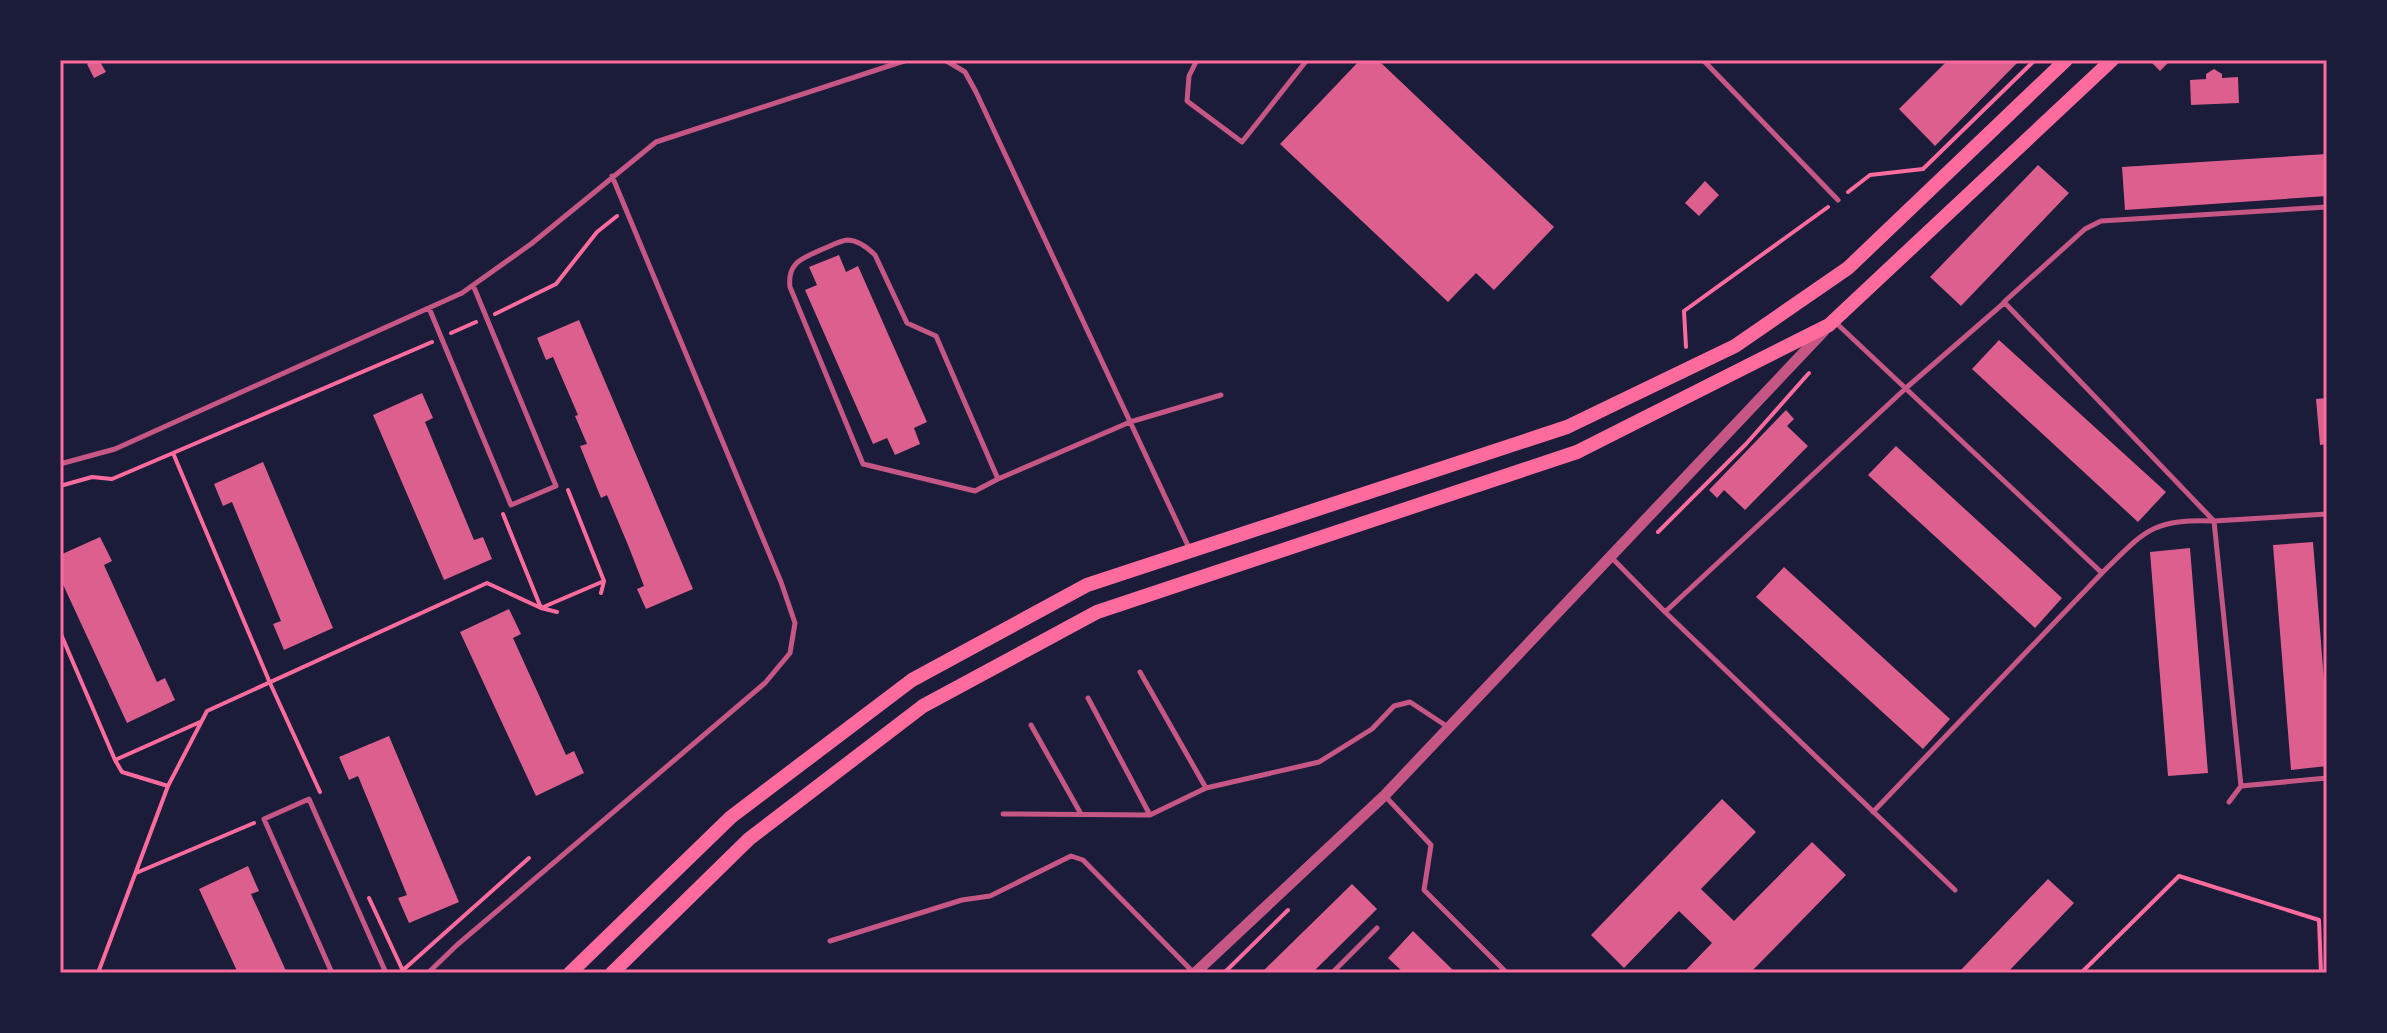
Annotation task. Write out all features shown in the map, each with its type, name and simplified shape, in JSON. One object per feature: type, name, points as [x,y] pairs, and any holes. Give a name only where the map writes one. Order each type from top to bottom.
[{"type":"main road","points":[[570,973],[731,817],[912,680],[1087,585],[1567,427],[1735,346],[1848,268],[2066,60]]},
{"type":"main road","points":[[612,973],[749,839],[923,706],[1097,612],[1577,452],[1831,323],[2112,60]]},
{"type":"street","points":[[1195,973],[1385,795],[1831,323]]},
{"type":"lane","points":[[60,464],[115,449],[462,293],[531,244],[656,142],[907,60]]},
{"type":"lane","points":[[945,60],[965,72],[976,92],[1190,551]]},
{"type":"lane","points":[[1197,60],[1189,76],[1187,101],[1242,142],[1307,60]]},
{"type":"lane","points":[[1703,60],[1838,200]]},
{"type":"lane","points":[[428,973],[765,683],[790,653],[795,623],[781,582],[612,176]]},
{"type":"lane","points":[[1665,612],[1906,388],[2085,229],[2101,221],[2327,207]]},
{"type":"lane","points":[[998,479],[936,336],[907,323],[875,255],[867,247],[850,240],[797,260],[789,276],[790,287],[863,464],[975,491],[1130,422],[1221,395]]},
{"type":"lane","points":[[429,308],[511,505],[556,486],[473,285]]},
{"type":"lane","points":[[2004,302],[2214,521],[2241,786],[2229,802]]},
{"type":"lane","points":[[1831,323],[1906,388],[2102,573]]},
{"type":"lane","points":[[1873,812],[2144,531],[2178,520],[2214,521],[2327,514]]},
{"type":"lane","points":[[1610,556],[1955,890]]},
{"type":"lane","points":[[1140,672],[1206,788]]},
{"type":"lane","points":[[1088,698],[1150,815]]},
{"type":"lane","points":[[1003,814],[1150,815],[1206,788],[1319,762],[1372,729],[1394,706],[1410,702],[1449,728]]},
{"type":"lane","points":[[1031,725],[1082,815]]},
{"type":"lane","points":[[2241,786],[2327,778]]},
{"type":"lane","points":[[1385,795],[1431,845],[1424,890],[1507,973]]},
{"type":"lane","points":[[332,973],[264,819],[309,799],[386,973]]},
{"type":"lane","points":[[830,941],[962,900],[990,896],[1071,856],[1083,860],[1195,973]]},
{"type":"lane","points":[[1332,973],[1377,928]]},
{"type":"path","points":[[60,486],[92,477],[112,479],[441,338],[556,284],[597,232],[627,208]]},
{"type":"path","points":[[484,277],[498,312]]},
{"type":"path","points":[[1656,534],[1746,444],[1815,365]]},
{"type":"path","points":[[173,453],[270,683],[326,805]]},
{"type":"path","points":[[564,479],[604,581],[601,593]]},
{"type":"path","points":[[98,973],[168,786],[207,711],[487,583],[541,608],[604,581]]},
{"type":"path","points":[[60,632],[122,772],[168,786]]},
{"type":"path","points":[[115,760],[202,721]]},
{"type":"path","points":[[136,873],[254,822],[260,836]]},
{"type":"path","points":[[364,888],[401,972],[529,858]]},
{"type":"path","points":[[2081,973],[2179,876],[2319,920],[2321,973]]},
{"type":"path","points":[[1224,973],[1292,906]]},
{"type":"building","points":[[99,60],[106,72],[94,78],[87,64]]},
{"type":"building","points":[[1360,60],[1378,60],[1554,227],[1494,290],[1476,273],[1448,302],[1280,144]]},
{"type":"building","points":[[1948,60],[2020,60],[1935,146],[1899,109]]},
{"type":"building","points":[[2149,60],[2171,60],[2160,71]]},
{"type":"building","points":[[2214,69],[2222,74],[2222,78],[2238,77],[2239,103],[2191,105],[2190,80],[2206,79],[2206,74]]},
{"type":"building","points":[[2327,154],[2327,196],[2125,210],[2122,167]]},
{"type":"building","points":[[2038,165],[2069,193],[1961,306],[1930,277]]},
{"type":"building","points":[[1705,181],[1719,195],[1699,216],[1685,203]]},
{"type":"building","points":[[839,255],[846,272],[858,266],[927,422],[914,428],[920,444],[895,455],[887,438],[873,444],[805,290],[817,285],[809,267]]},
{"type":"building","points":[[579,320],[693,589],[646,609],[637,589],[644,586],[628,545],[607,495],[601,498],[580,446],[587,444],[575,416],[578,415],[553,357],[546,360],[537,338]]},
{"type":"building","points":[[1999,340],[2166,492],[2138,522],[1972,369]]},
{"type":"building","points":[[422,393],[433,418],[425,422],[474,540],[483,537],[492,559],[444,580],[373,415]]},
{"type":"building","points":[[2327,398],[2327,444],[2320,445],[2316,399]]},
{"type":"building","points":[[1786,410],[1794,419],[1787,426],[1808,446],[1745,510],[1724,490],[1717,498],[1709,490]]},
{"type":"building","points":[[1896,446],[2062,598],[2035,628],[1868,475]]},
{"type":"building","points":[[263,462],[333,628],[284,650],[273,624],[281,621],[232,502],[223,506],[214,484]]},
{"type":"building","points":[[100,537],[112,561],[104,565],[157,682],[165,678],[175,700],[127,723],[60,578],[60,555]]},
{"type":"building","points":[[2313,542],[2327,718],[2327,766],[2291,770],[2273,545]]},
{"type":"building","points":[[2190,548],[2208,773],[2168,776],[2150,552]]},
{"type":"building","points":[[1784,567],[1950,719],[1923,749],[1756,597]]},
{"type":"building","points":[[509,609],[521,634],[513,638],[566,755],[574,751],[584,773],[536,796],[460,632]]},
{"type":"building","points":[[389,736],[459,902],[409,923],[398,898],[407,895],[358,776],[349,780],[339,757]]},
{"type":"building","points":[[1722,799],[1756,832],[1701,889],[1734,921],[1812,842],[1846,875],[1750,973],[1683,973],[1712,943],[1679,911],[1624,968],[1591,935]]},
{"type":"building","points":[[248,866],[259,891],[251,894],[287,973],[238,973],[199,889]]},
{"type":"building","points":[[2048,879],[2074,903],[2007,973],[1958,973]]},
{"type":"building","points":[[1352,884],[1377,909],[1312,973],[1261,973]]},
{"type":"building","points":[[1413,931],[1456,973],[1404,973],[1388,958]]}]
